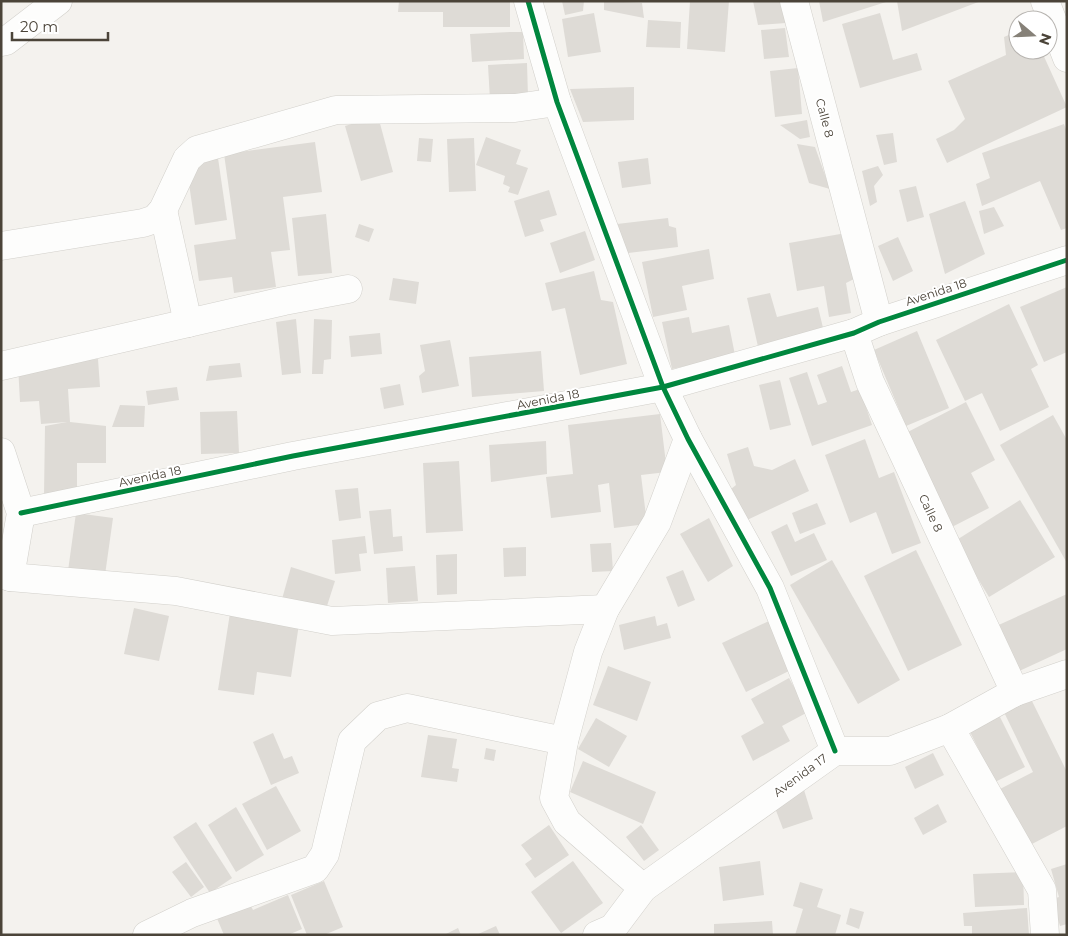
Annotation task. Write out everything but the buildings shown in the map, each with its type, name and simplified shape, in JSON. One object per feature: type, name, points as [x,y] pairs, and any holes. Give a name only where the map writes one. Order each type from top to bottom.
[{"type":"street","points":[[1,42],[6,41],[58,1]]},
{"type":"street","points":[[528,1],[557,102],[662,388],[770,588],[835,751]]},
{"type":"street","name":"Calle 8","points":[[794,1],[879,322]]},
{"type":"street","points":[[1045,1],[1067,58]]},
{"type":"street","points":[[1,246],[144,223],[154,219],[163,210],[187,159],[197,150],[336,110],[515,108],[557,102]]},
{"type":"street","points":[[163,210],[188,323]]},
{"type":"street","name":"Avenida 18","points":[[21,513],[320,451],[662,388],[854,333],[879,322],[1067,260]]},
{"type":"street","points":[[1,366],[284,301],[348,289]]},
{"type":"street","name":"Calle 8","points":[[854,333],[870,382],[1014,692]]},
{"type":"street","points":[[643,888],[567,822],[554,798],[564,741],[588,652],[605,609],[657,522],[688,439]]},
{"type":"street","points":[[1,452],[21,513],[6,576],[176,591],[332,620],[605,609]]},
{"type":"street","name":"Avenida 17","points":[[597,935],[613,928],[643,888],[835,751],[890,751],[950,728],[1014,692],[1067,674]]},
{"type":"street","points":[[147,935],[192,913],[315,869],[325,854],[352,741],[378,716],[407,708],[564,741]]},
{"type":"street","points":[[950,728],[1042,890],[1045,935]]},
{"type":"cycle path","points":[[528,1],[557,102],[663,387],[688,439],[770,588],[835,751]]},
{"type":"cycle path","points":[[21,513],[293,456],[663,387],[854,333],[879,322],[1067,260]]}]
